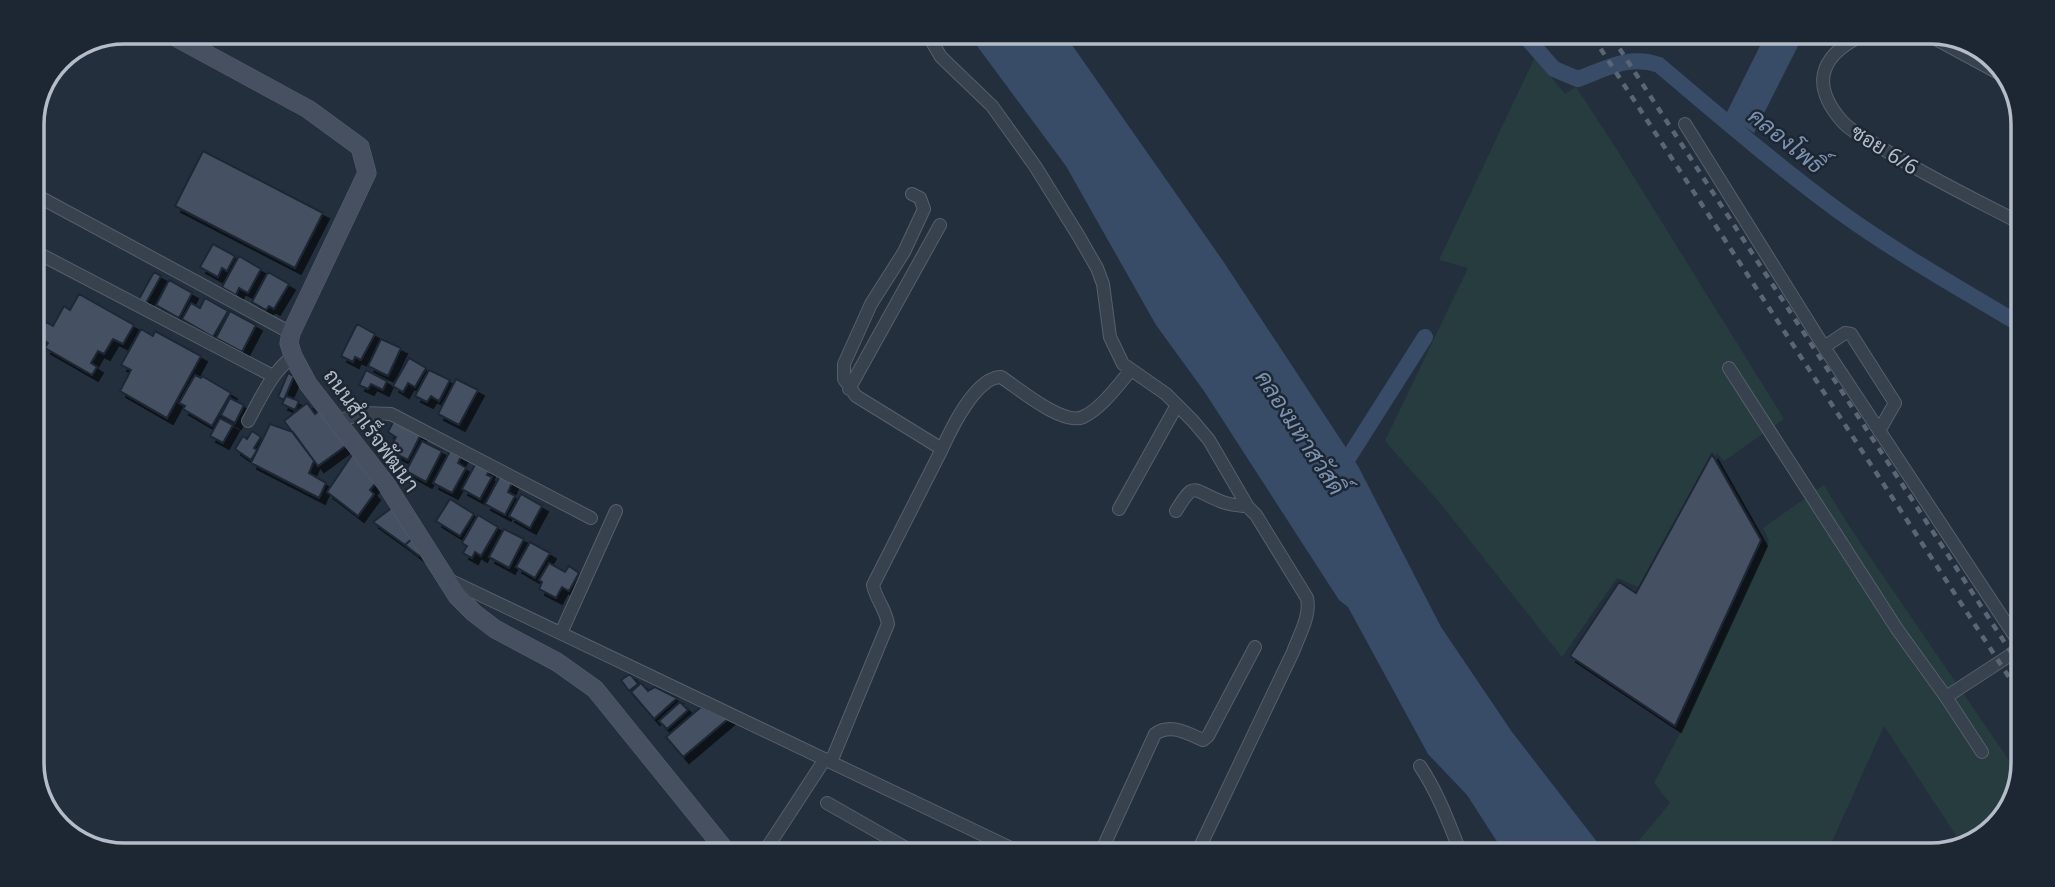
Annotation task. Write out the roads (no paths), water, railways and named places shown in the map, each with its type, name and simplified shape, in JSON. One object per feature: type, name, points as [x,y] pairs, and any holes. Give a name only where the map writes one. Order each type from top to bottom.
[{"type":"street","points":[[44,199],[291,333],[367,173],[360,147],[308,109],[188,44]]},
{"type":"street","points":[[933,44],[940,57],[992,106],[1058,201],[1097,268],[1103,284],[1110,337],[1123,364],[1166,394],[1209,440],[1248,507],[1256,515],[1307,598],[1309,606],[1293,652],[1202,843]]},
{"type":"street","name":"ซอย 6/6","points":[[1848,44],[1825,67],[1822,75],[1821,86],[1841,120],[1914,169],[2011,218]]},
{"type":"street","points":[[1947,45],[1986,66]]},
{"type":"street","points":[[1685,124],[1824,347],[2011,630]]},
{"type":"street","points":[[912,194],[920,198],[924,209],[904,252],[871,304],[844,364],[844,379],[849,389],[900,425],[942,449]]},
{"type":"street","points":[[849,389],[940,226]]},
{"type":"street","points":[[44,256],[273,376]]},
{"type":"street","name":"ถนนสำเร็จพัฒนา","points":[[291,333],[289,343],[293,356],[308,384],[386,484],[457,596],[495,629],[557,662],[595,689],[720,843]]},
{"type":"street","points":[[1824,347],[1845,333],[1852,334],[1895,402],[1879,431]]},
{"type":"street","points":[[248,421],[273,376],[293,356]]},
{"type":"street","points":[[1729,368],[1897,629],[1947,696],[1982,752]]},
{"type":"street","points":[[771,843],[828,761],[888,624],[887,613],[875,594],[873,585],[957,419],[973,395],[994,377],[1001,377],[1062,416],[1077,418],[1083,417],[1101,404],[1131,370]]},
{"type":"street","points":[[1119,509],[1177,405]]},
{"type":"street","points":[[338,421],[364,412],[391,414],[591,518]]},
{"type":"street","points":[[1176,511],[1189,491],[1194,490],[1200,490],[1221,502],[1248,507]]},
{"type":"street","points":[[561,633],[616,511]]},
{"type":"street","points":[[445,578],[1000,843]]},
{"type":"street","points":[[1105,843],[1155,734],[1162,729],[1171,728],[1203,740],[1208,736],[1255,647]]},
{"type":"street","points":[[1947,696],[2011,655]]},
{"type":"street","points":[[1420,766],[1432,784],[1457,843]]},
{"type":"street","points":[[827,803],[897,843]]},
{"type":"water","name":"คลองมหาสวัสดิ์","points":[[976,44],[1071,44],[1223,261],[1358,466],[1441,627],[1512,732],[1598,843],[1498,843],[1467,795],[1428,754],[1348,607],[1339,600],[1204,391],[1156,325],[1066,166]]},
{"type":"water","points":[[1761,44],[1799,44],[1754,133],[1726,114]]},
{"type":"waterway","name":"คลองโพธิ์","points":[[1532,44],[1554,69],[1578,79],[1628,62],[1659,65],[1768,157],[1858,225],[2011,319]]},
{"type":"waterway","name":"คลองมหาสวัสดิ์","points":[[1340,471],[1425,337]]},
{"type":"railway","points":[[1598,44],[2011,680]]},
{"type":"railway","points":[[1617,44],[2011,652]]}]
